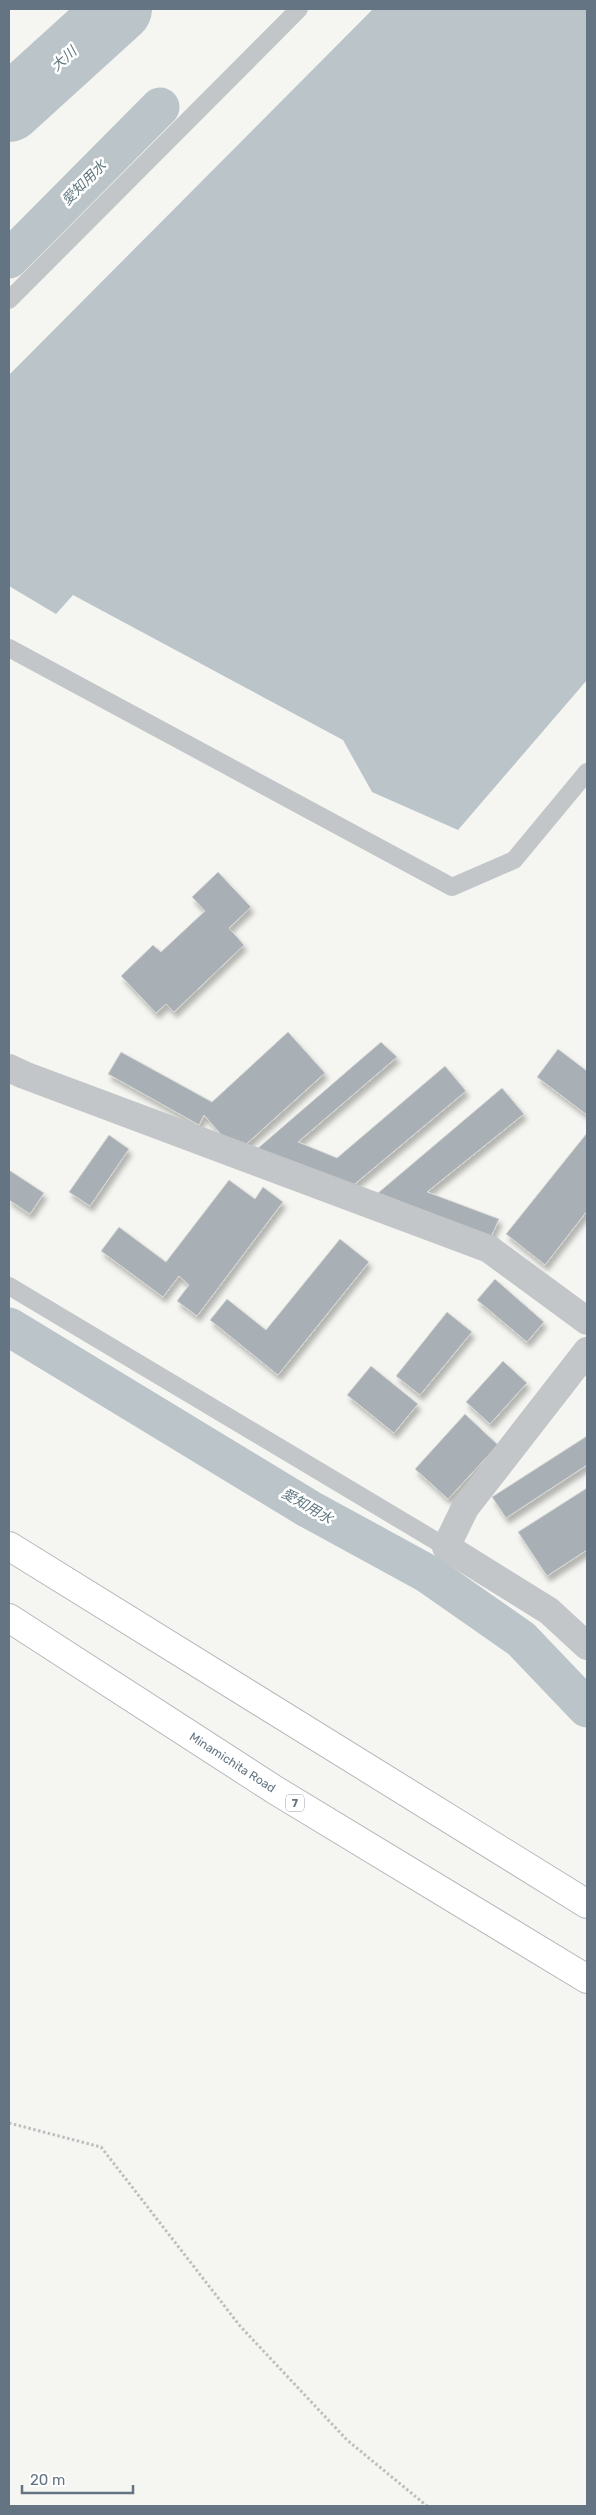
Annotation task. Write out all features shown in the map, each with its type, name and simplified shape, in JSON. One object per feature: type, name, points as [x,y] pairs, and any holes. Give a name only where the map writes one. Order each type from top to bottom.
[{"type":"highway","points":[[9,1546],[587,1904]]},
{"type":"highway","name":"Minamichita Road","points":[[9,1618],[275,1790],[587,1979]]},
{"type":"street","points":[[9,1068],[489,1249],[587,1321]]},
{"type":"street","points":[[587,1351],[465,1508],[446,1548],[549,1611],[587,1646]]},
{"type":"lane","points":[[9,300],[299,9]]},
{"type":"lane","points":[[9,648],[452,888],[514,860],[587,772]]},
{"type":"lane","points":[[9,1286],[446,1548]]},
{"type":"path","points":[[9,2123],[102,2147],[240,2326],[347,2440],[428,2506]]},
{"type":"shaded area","points":[[373,9],[587,9],[587,680],[458,830],[372,792],[343,740],[73,595],[56,614],[9,586],[9,375]]},
{"type":"building","points":[[218,872],[251,907],[229,928],[244,945],[174,1012],[166,1004],[156,1013],[121,976],[153,945],[161,952],[205,911],[192,897]]},
{"type":"building","points":[[288,1032],[325,1073],[243,1147],[224,1138],[204,1115],[199,1125],[108,1074],[121,1052],[212,1102]]},
{"type":"building","points":[[381,1042],[397,1057],[298,1142],[337,1158],[445,1066],[466,1091],[350,1188],[257,1149]]},
{"type":"building","points":[[558,1049],[587,1071],[587,1115],[537,1077]]},
{"type":"building","points":[[502,1088],[524,1114],[427,1192],[499,1219],[491,1237],[378,1193]]},
{"type":"building","points":[[587,1133],[587,1211],[545,1265],[506,1234]]},
{"type":"building","points":[[109,1135],[129,1149],[90,1206],[69,1192]]},
{"type":"building","points":[[9,1170],[44,1193],[30,1214],[9,1200]]},
{"type":"building","points":[[229,1180],[255,1199],[263,1187],[283,1202],[197,1316],[177,1301],[189,1285],[179,1276],[163,1297],[101,1251],[119,1227],[166,1262]]},
{"type":"building","points":[[340,1239],[369,1262],[278,1375],[210,1320],[227,1299],[266,1330]]},
{"type":"building","points":[[495,1279],[544,1322],[527,1342],[477,1300]]},
{"type":"building","points":[[447,1312],[472,1332],[420,1395],[396,1376]]},
{"type":"building","points":[[503,1361],[527,1383],[490,1424],[466,1402]]},
{"type":"building","points":[[371,1366],[418,1404],[394,1433],[347,1395]]},
{"type":"building","points":[[465,1414],[498,1445],[448,1499],[415,1469]]},
{"type":"building","points":[[587,1436],[587,1465],[506,1518],[492,1497]]},
{"type":"building","points":[[587,1488],[587,1550],[547,1576],[518,1532]]},
{"type":"waterway","name":"大川","points":[[9,109],[119,9]]},
{"type":"waterway","name":"愛知用水","points":[[9,259],[160,107]]},
{"type":"waterway","name":"愛知用水","points":[[9,1327],[309,1509],[428,1574],[521,1639],[587,1708]]}]
